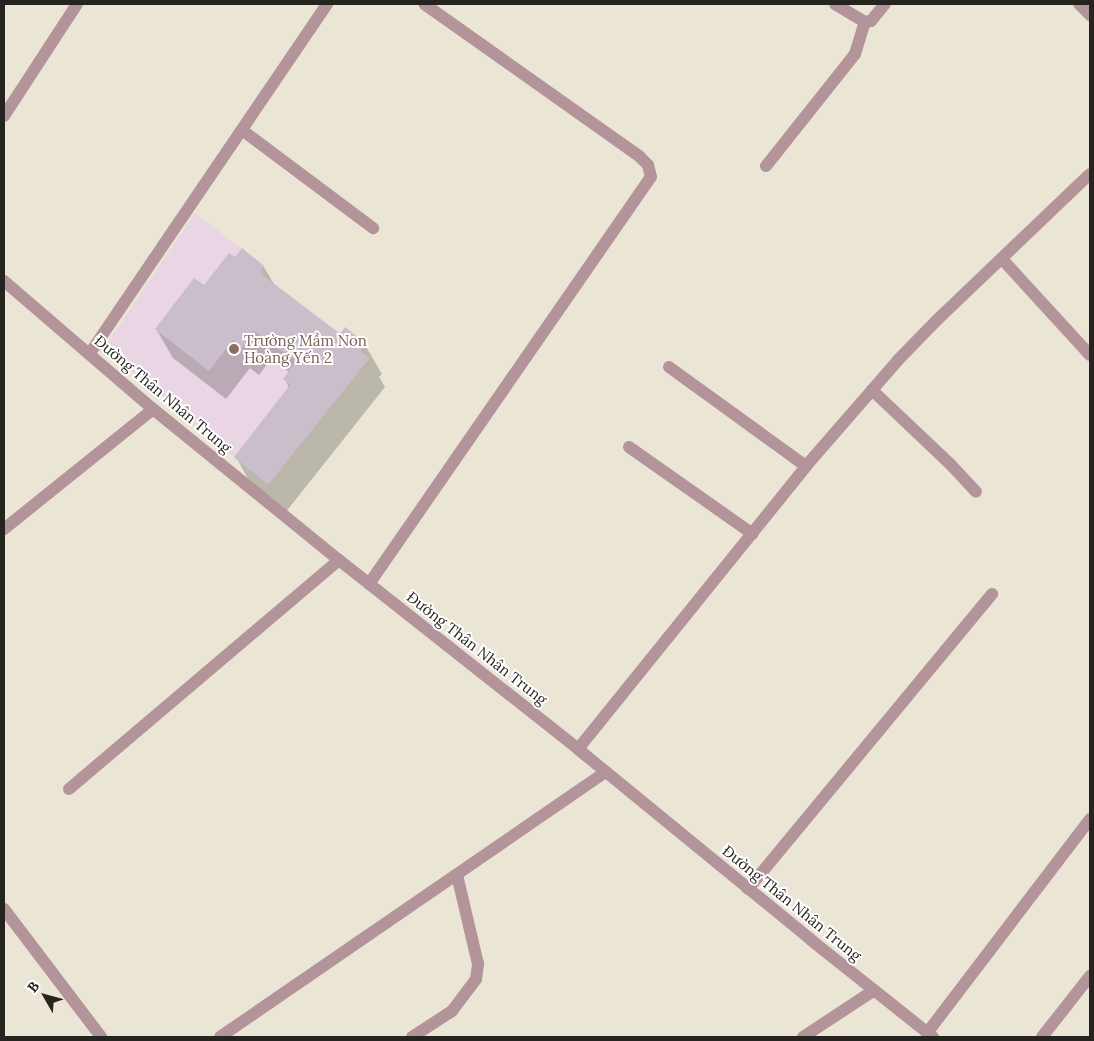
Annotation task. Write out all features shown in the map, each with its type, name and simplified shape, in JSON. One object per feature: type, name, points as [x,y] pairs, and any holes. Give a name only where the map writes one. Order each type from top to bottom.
[{"type":"street","points":[[4,116],[78,4]]},
{"type":"street","points":[[90,353],[327,4]]},
{"type":"street","points":[[369,584],[651,177],[648,165],[639,156],[424,4]]},
{"type":"street","points":[[835,4],[865,22],[871,21],[885,4]]},
{"type":"street","points":[[1079,4],[1090,15]]},
{"type":"street","points":[[766,166],[855,54],[865,22]]},
{"type":"street","points":[[242,130],[373,228]]},
{"type":"street","points":[[578,749],[806,466],[872,390],[937,320],[1090,174]]},
{"type":"street","points":[[1002,259],[1090,355]]},
{"type":"street","name":"Đường Thân Nhân Trung","points":[[4,281],[153,409],[339,560],[578,749],[930,1035]]},
{"type":"street","points":[[669,367],[806,466]]},
{"type":"street","points":[[872,390],[952,466],[976,492]]},
{"type":"street","points":[[4,529],[153,409]]},
{"type":"street","points":[[629,447],[753,534]]},
{"type":"street","points":[[69,789],[339,560]]},
{"type":"street","points":[[748,888],[992,594]]},
{"type":"street","points":[[220,1037],[606,772]]},
{"type":"street","points":[[930,1035],[1090,818]]},
{"type":"street","points":[[412,1037],[452,1011],[476,979],[478,964],[457,876]]},
{"type":"street","points":[[4,909],[102,1037]]},
{"type":"street","points":[[1042,1037],[1090,976]]},
{"type":"street","points":[[803,1037],[873,990]]},
{"type":"shaded area","name":"Trường Mầm Non Hoàng Yến 2","points":[[195,213],[264,266],[260,273],[340,333],[345,327],[366,344],[362,351],[370,358],[268,485],[104,348]]},
{"type":"building","points":[[242,248],[264,266],[260,273],[340,334],[345,327],[366,344],[361,351],[370,358],[268,485],[234,457],[290,385],[283,379],[296,361],[254,331],[242,348],[233,340],[209,371],[155,329],[194,278],[204,285],[229,253],[235,257]]},
{"type":"place","name":"Trường Mầm Non Hoàng Yến 2","points":[[234,349]]}]
